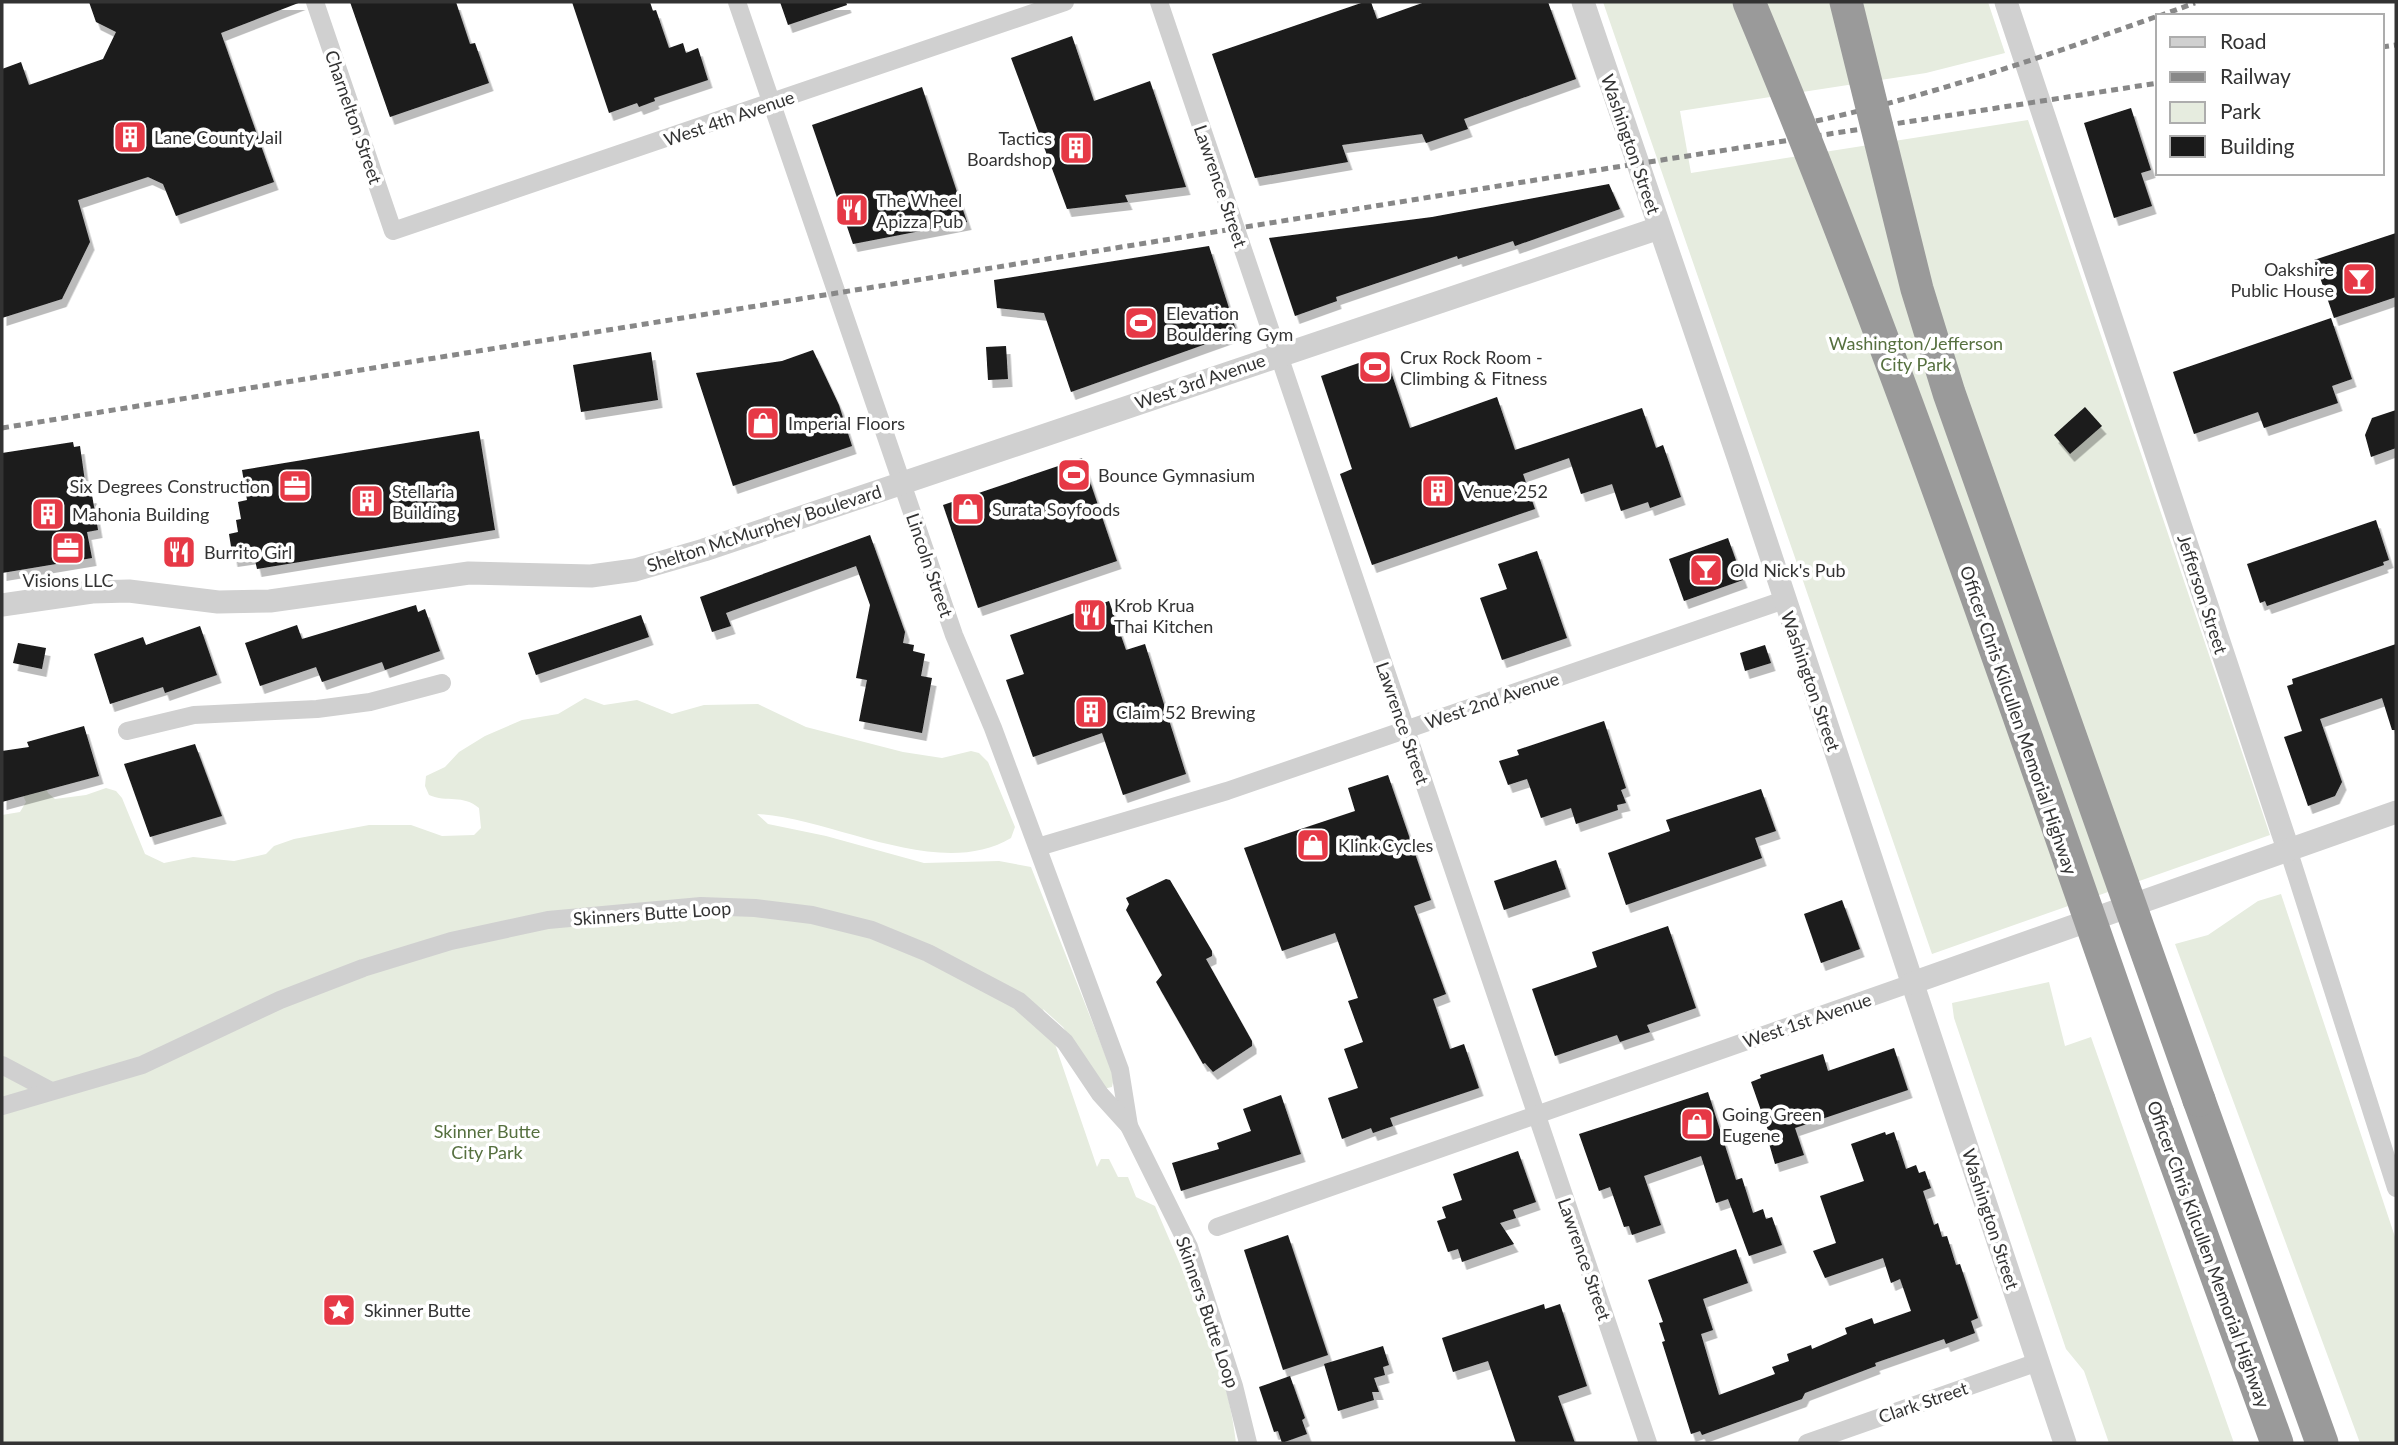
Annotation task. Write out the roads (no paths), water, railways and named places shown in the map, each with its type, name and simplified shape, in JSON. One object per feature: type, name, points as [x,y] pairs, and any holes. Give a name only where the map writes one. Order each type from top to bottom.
[{"type":"highway","name":"Officer Chris Kilcullen Memorial Highway","points":[[1749,2],[1827,188],[1910,407],[2158,1114],[2277,1443]]},
{"type":"highway","points":[[1846,2],[1917,289],[1949,393],[2322,1443]]},
{"type":"street","name":"Charnelton Street","points":[[315,2],[393,232]]},
{"type":"street","name":"Lincoln Street","points":[[737,2],[954,635],[1038,847],[1120,1070],[1129,1126]]},
{"type":"street","name":"West 4th Avenue","points":[[393,232],[1065,2]]},
{"type":"street","name":"Lawrence Street","points":[[1158,2],[1648,1443]]},
{"type":"street","name":"Washington Street","points":[[1583,2],[2065,1443]]},
{"type":"street","name":"Jefferson Street","points":[[2006,2],[2288,849],[2396,1188]]},
{"type":"street","name":"West 3rd Avenue","points":[[901,483],[1659,228]]},
{"type":"street","name":"Shelton McMurphey Boulevard","points":[[2,605],[92,592],[129,591],[218,601],[270,601],[469,573],[538,577],[603,575],[635,570],[704,550],[901,483]]},
{"type":"street","name":"West 2nd Avenue","points":[[1038,847],[1184,805],[1784,600]]},
{"type":"street","points":[[127,731],[208,713],[317,709],[370,702],[442,683]]},
{"type":"street","name":"West 1st Avenue","points":[[1217,1227],[2396,812]]},
{"type":"street","name":"Skinners Butte Loop","points":[[2,1105],[142,1065],[280,1000],[363,968],[452,941],[548,920],[701,906],[755,908],[811,915],[872,930],[940,959],[1018,1001],[1053,1030],[1100,1094],[1129,1126],[1189,1247],[1234,1386],[1248,1443]]},
{"type":"street","points":[[2,1065],[51,1091]]},
{"type":"street","name":"Clark Street","points":[[1807,1443],[2038,1362]]},
{"type":"railway","points":[[2165,14],[2195,3]]},
{"type":"railway","points":[[1816,121],[1946,87],[2156,17]]},
{"type":"railway","points":[[2384,47],[2396,45]]},
{"type":"railway","points":[[2,428],[1610,168],[2156,83]]},
{"type":"place","name":"Lane County Jail","points":[[130,137]]},
{"type":"place","name":"Tactics Boardshop","points":[[1076,148]]},
{"type":"place","name":"The Wheel Apizza Pub","points":[[852,210]]},
{"type":"place","name":"Oakshire Public House","points":[[2359,279]]},
{"type":"place","name":"Elevation Bouldering Gym","points":[[1141,323]]},
{"type":"place","name":"Crux Rock Room - Climbing & Fitness","points":[[1375,367]]},
{"type":"place","name":"Imperial Floors","points":[[763,423]]},
{"type":"place","name":"Bounce Gymnasium","points":[[1074,475]]},
{"type":"place","name":"Six Degrees Construction","points":[[295,486]]},
{"type":"place","name":"Venue 252","points":[[1438,491]]},
{"type":"place","name":"Stellaria Building","points":[[367,501]]},
{"type":"place","name":"Surata Soyfoods","points":[[968,509]]},
{"type":"place","name":"Mahonia Building","points":[[48,514]]},
{"type":"place","name":"Visions LLC","points":[[68,548]]},
{"type":"place","name":"Burrito Girl","points":[[179,552]]},
{"type":"place","name":"Old Nick's Pub","points":[[1706,570]]},
{"type":"place","name":"Krob Krua Thai Kitchen","points":[[1090,615]]},
{"type":"place","name":"Claim 52 Brewing","points":[[1091,712]]},
{"type":"place","name":"Klink Cycles","points":[[1313,845]]},
{"type":"place","name":"Going Green Eugene","points":[[1697,1124]]},
{"type":"place","name":"Skinner Butte","points":[[339,1310]]},
{"type":"park label","name":"Washington/Jefferson City Park","points":[[1916,353]]},
{"type":"park label","name":"Skinner Butte City Park","points":[[487,1141]]}]
